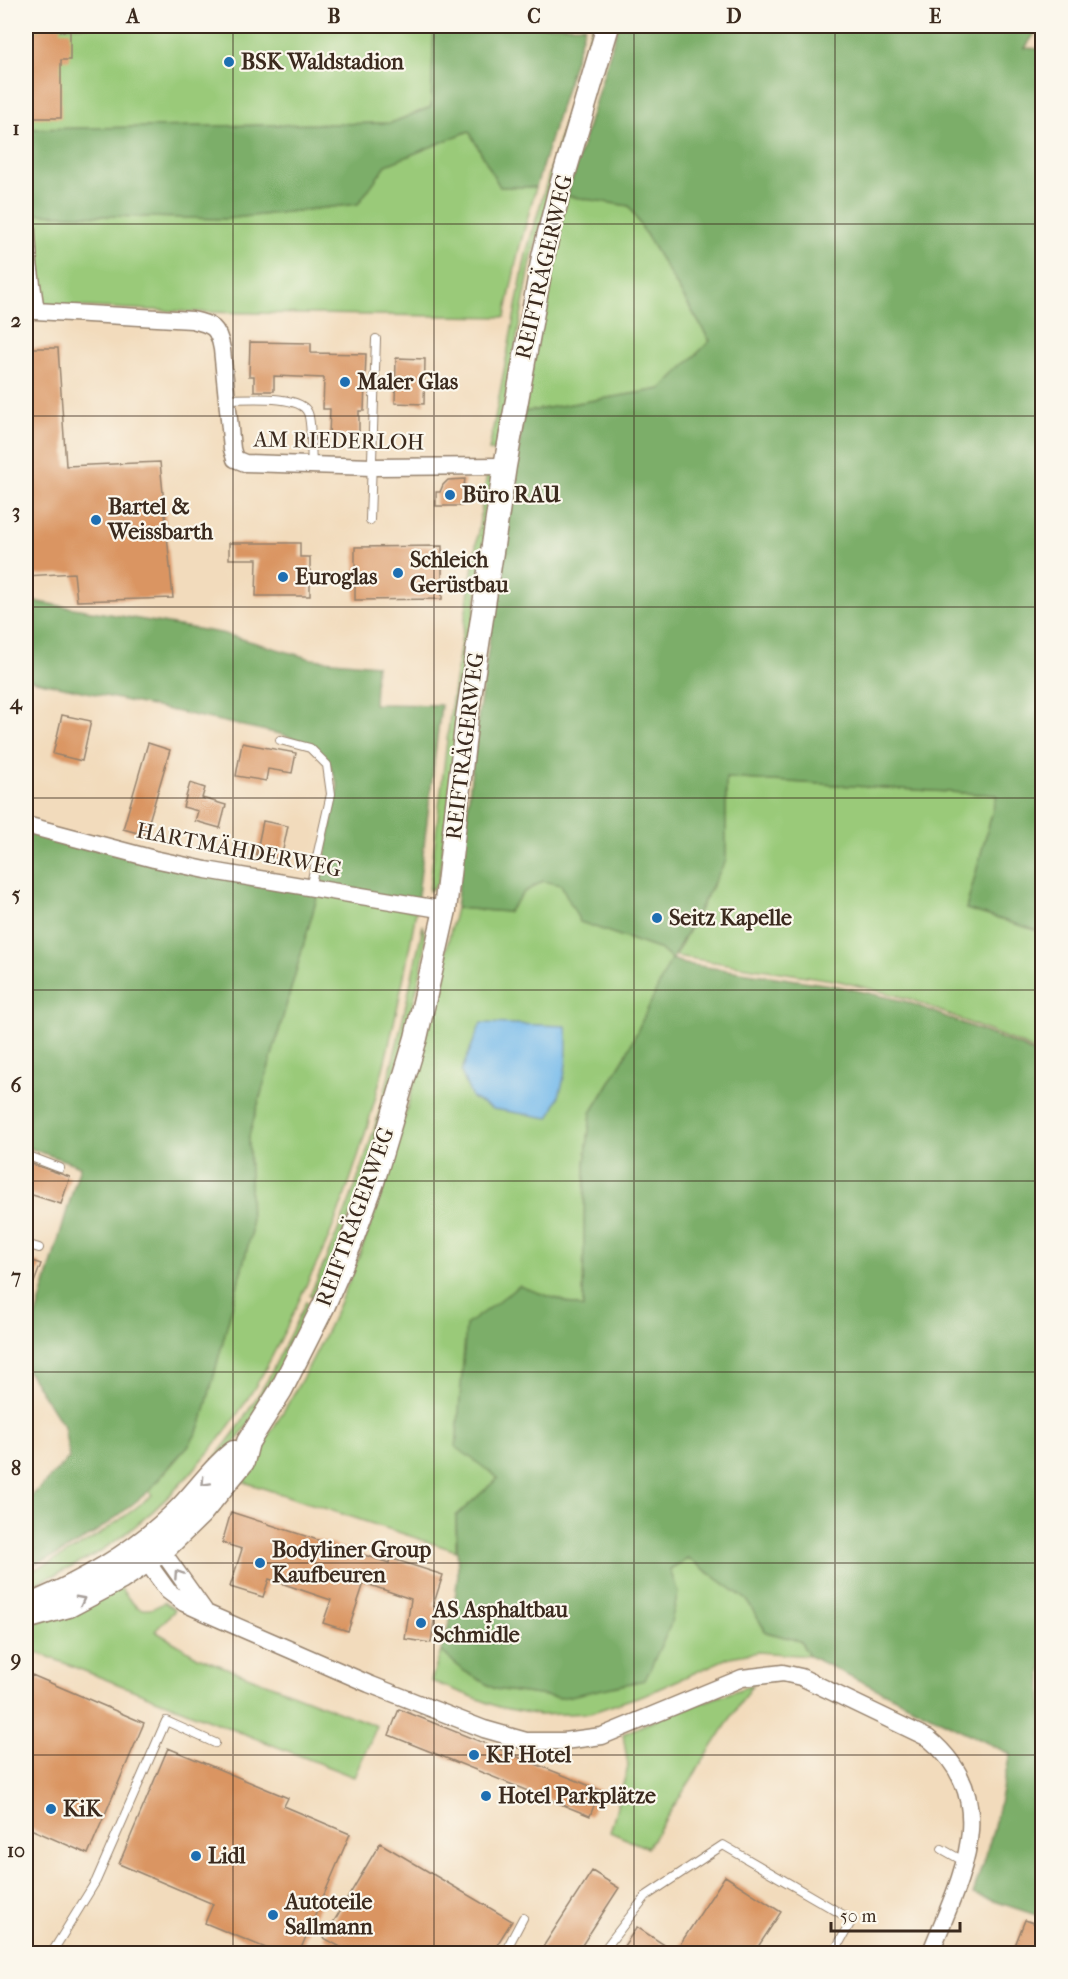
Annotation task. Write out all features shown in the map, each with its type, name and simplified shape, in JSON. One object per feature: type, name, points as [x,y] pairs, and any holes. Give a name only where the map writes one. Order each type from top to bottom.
[{"type":"street","name":"REIFTRÄGERWEG","points":[[26,1618],[69,1606],[120,1580],[151,1552],[180,1509],[230,1455],[248,1442],[281,1390],[307,1340],[328,1295],[373,1182],[416,1038],[445,910],[467,717],[505,466],[543,257],[608,26]]},
{"type":"street","name":"AM RIEDERLOH","points":[[26,218],[31,311],[192,320],[214,328],[219,335],[235,459],[245,463],[372,467],[505,466]]},
{"type":"street","name":"HARTMÄHDERWEG","points":[[26,825],[154,859],[445,910]]},
{"type":"street","name":"REIFTRÄGERWEG","points":[[26,1607],[63,1591],[111,1565],[151,1552]]},
{"type":"street","points":[[151,1552],[168,1591],[184,1603],[369,1684],[484,1730],[526,1742],[564,1741],[602,1736],[742,1678],[783,1673],[801,1677],[928,1738],[941,1749],[959,1772],[971,1821],[966,1862],[930,1953]]},
{"type":"lane","points":[[370,520],[376,339]]},
{"type":"lane","points":[[227,399],[288,400],[303,405],[309,413],[312,465]]},
{"type":"lane","points":[[280,740],[310,748],[327,765],[331,794],[310,888]]},
{"type":"lane","points":[[26,1155],[60,1168]]},
{"type":"lane","points":[[26,1244],[39,1248]]},
{"type":"lane","points":[[51,1953],[96,1881],[166,1721],[215,1743]]},
{"type":"lane","points":[[602,1953],[646,1896],[723,1845],[852,1920],[833,1953]]},
{"type":"lane","points":[[942,1849],[966,1862]]},
{"type":"lane","points":[[504,1953],[523,1918]]},
{"type":"green space","name":"BSK Waldstadion","points":[[26,26],[434,26],[431,107],[391,123],[26,129]]},
{"type":"green space","points":[[434,26],[585,26],[536,187],[500,187],[469,131],[386,165],[358,204],[225,219],[31,214],[26,129],[391,123],[431,107]]},
{"type":"green space","points":[[592,26],[599,26],[532,256],[496,451],[489,450],[526,254]]},
{"type":"green space","points":[[618,26],[1040,26],[1025,48],[1042,49],[1042,932],[966,909],[997,795],[726,778],[726,860],[672,959],[685,964],[838,986],[908,1002],[1025,1048],[1042,1059],[1042,1917],[973,1894],[993,1831],[1010,1754],[809,1656],[800,1641],[766,1632],[747,1600],[688,1558],[670,1569],[678,1593],[670,1626],[645,1680],[561,1698],[495,1689],[464,1671],[441,1651],[454,1607],[458,1574],[456,1516],[498,1478],[456,1447],[466,1325],[519,1286],[583,1308],[585,1164],[591,1113],[625,1057],[671,959],[661,950],[580,922],[561,885],[543,881],[524,892],[508,912],[456,908],[478,717],[524,412],[661,389],[710,341],[629,206],[567,196]]},
{"type":"green space","points":[[469,131],[500,187],[536,187],[518,253],[505,317],[195,312],[42,305],[31,214],[225,219],[358,204],[386,165]]},
{"type":"green space","points":[[567,196],[629,206],[710,341],[661,389],[524,412],[552,259]]},
{"type":"green space","points":[[487,474],[493,475],[438,884],[429,891],[451,707]]},
{"type":"green space","points":[[26,600],[221,633],[312,659],[376,665],[374,704],[441,705],[417,903],[320,884],[338,786],[330,765],[311,744],[280,734],[26,679]]},
{"type":"green space","points":[[726,778],[997,795],[966,909],[1042,932],[1042,1056],[1026,1046],[910,999],[839,981],[675,956],[726,860]]},
{"type":"green space","points":[[26,830],[318,894],[249,1136],[251,1234],[201,1425],[190,1444],[149,1491],[109,1523],[80,1542],[57,1555],[26,1567],[26,1502],[69,1458],[64,1426],[26,1369],[26,1350],[80,1166],[26,1147]]},
{"type":"green space","points":[[543,881],[562,885],[580,922],[661,950],[672,959],[625,1057],[591,1113],[585,1164],[583,1308],[519,1286],[498,1478],[456,1516],[456,1551],[238,1480],[297,1388],[346,1289],[372,1221],[408,1105],[456,908],[508,912],[524,892]]},
{"type":"green space","points":[[318,894],[416,911],[391,1036],[370,1119],[325,1246],[261,1377],[229,1426],[190,1474],[146,1517],[99,1552],[26,1587],[26,1573],[61,1557],[92,1539],[152,1495],[149,1491],[184,1450],[201,1425],[251,1234],[249,1136]]},
{"type":"green space","points":[[423,925],[425,935],[420,973],[381,1125],[351,1214],[314,1298],[310,1295],[329,1253],[368,1150],[402,1022]]},
{"type":"green space","points":[[306,1302],[311,1304],[267,1394],[239,1438],[207,1468],[237,1429],[267,1381]]},
{"type":"green space","points":[[688,1558],[747,1600],[766,1632],[800,1641],[809,1656],[758,1652],[730,1657],[649,1693],[590,1713],[539,1715],[499,1707],[431,1681],[441,1651],[464,1671],[495,1689],[561,1698],[670,1569]]},
{"type":"green space","points":[[120,1587],[129,1600],[139,1608],[150,1609],[164,1602],[175,1610],[155,1631],[198,1657],[377,1726],[354,1777],[26,1648],[26,1627]]},
{"type":"green space","points":[[752,1685],[647,1848],[610,1832],[628,1766],[623,1734],[659,1718]]},
{"type":"water","points":[[481,1023],[566,1026],[565,1074],[559,1096],[549,1118],[493,1109],[472,1098],[461,1072]]},
{"type":"building","points":[[39,26],[61,26],[61,31],[70,31],[70,60],[61,60],[61,118],[29,118],[30,30],[39,30]]},
{"type":"building","points":[[250,342],[311,343],[311,353],[366,354],[364,411],[359,411],[359,436],[329,435],[330,409],[323,409],[324,378],[274,376],[274,391],[254,391],[254,376],[249,376]]},
{"type":"building","name":"Bartel & Weissbarth","points":[[26,348],[58,348],[66,466],[160,462],[173,598],[77,601],[74,573],[26,576]]},
{"type":"building","points":[[396,358],[425,359],[424,404],[395,403]]},
{"type":"building","name":"Büro RAU","points":[[465,479],[461,506],[436,506],[436,492],[440,492],[448,480]]},
{"type":"building","name":"Euroglas","points":[[229,543],[300,543],[300,557],[310,557],[310,596],[256,596],[257,559],[229,559]]},
{"type":"building","name":"Schleich Gerüstbau","points":[[442,546],[442,599],[355,600],[355,547]]},
{"type":"building","points":[[62,715],[91,721],[82,761],[53,754]]},
{"type":"building","points":[[148,743],[170,750],[145,835],[123,829]]},
{"type":"building","points":[[242,743],[296,753],[292,773],[268,769],[266,781],[236,776]]},
{"type":"building","points":[[190,783],[205,788],[202,798],[226,805],[220,828],[195,821],[198,811],[183,807]]},
{"type":"building","points":[[263,821],[288,826],[281,859],[256,855]]},
{"type":"building","points":[[26,1162],[70,1177],[61,1204],[26,1193]]},
{"type":"building","points":[[26,1259],[41,1264],[27,1301],[26,1301]]},
{"type":"building","points":[[231,1512],[389,1563],[390,1558],[443,1575],[433,1606],[436,1607],[431,1643],[405,1639],[411,1599],[364,1583],[348,1631],[323,1623],[331,1600],[269,1579],[263,1597],[230,1587],[242,1549],[222,1543]]},
{"type":"building","points":[[32,1675],[144,1723],[88,1854],[26,1827],[26,1690]]},
{"type":"building","points":[[399,1709],[600,1790],[590,1816],[389,1735]]},
{"type":"building","points":[[168,1748],[288,1798],[284,1806],[350,1834],[299,1953],[278,1953],[205,1923],[213,1904],[119,1864]]},
{"type":"building","points":[[380,1843],[512,1921],[492,1953],[351,1953],[324,1938]]},
{"type":"building","points":[[592,1871],[619,1888],[577,1953],[539,1953]]},
{"type":"building","points":[[725,1876],[781,1912],[754,1953],[619,1953],[637,1927],[675,1952]]},
{"type":"building","points":[[1025,1920],[1042,1926],[1042,1953],[1012,1953]]},
{"type":"place","name":"BSK Waldstadion","points":[[229,62]]},
{"type":"place","name":"Maler Glas","points":[[345,382]]},
{"type":"place","name":"Büro RAU","points":[[450,495]]},
{"type":"place","name":"Bartel & Weissbarth","points":[[96,520]]},
{"type":"place","name":"Schleich Gerüstbau","points":[[398,573]]},
{"type":"place","name":"Euroglas","points":[[283,577]]},
{"type":"place","name":"Seitz Kapelle","points":[[657,918]]},
{"type":"place","name":"Bodyliner Group Kaufbeuren","points":[[260,1563]]},
{"type":"place","name":"AS Asphaltbau Schmidle","points":[[421,1623]]},
{"type":"place","name":"KF Hotel","points":[[474,1755]]},
{"type":"place","name":"Hotel Parkplätze","points":[[486,1796]]},
{"type":"place","name":"KiK","points":[[51,1809]]},
{"type":"place","name":"Lidl","points":[[196,1856]]},
{"type":"place","name":"Autoteile Sallmann","points":[[273,1915]]}]
